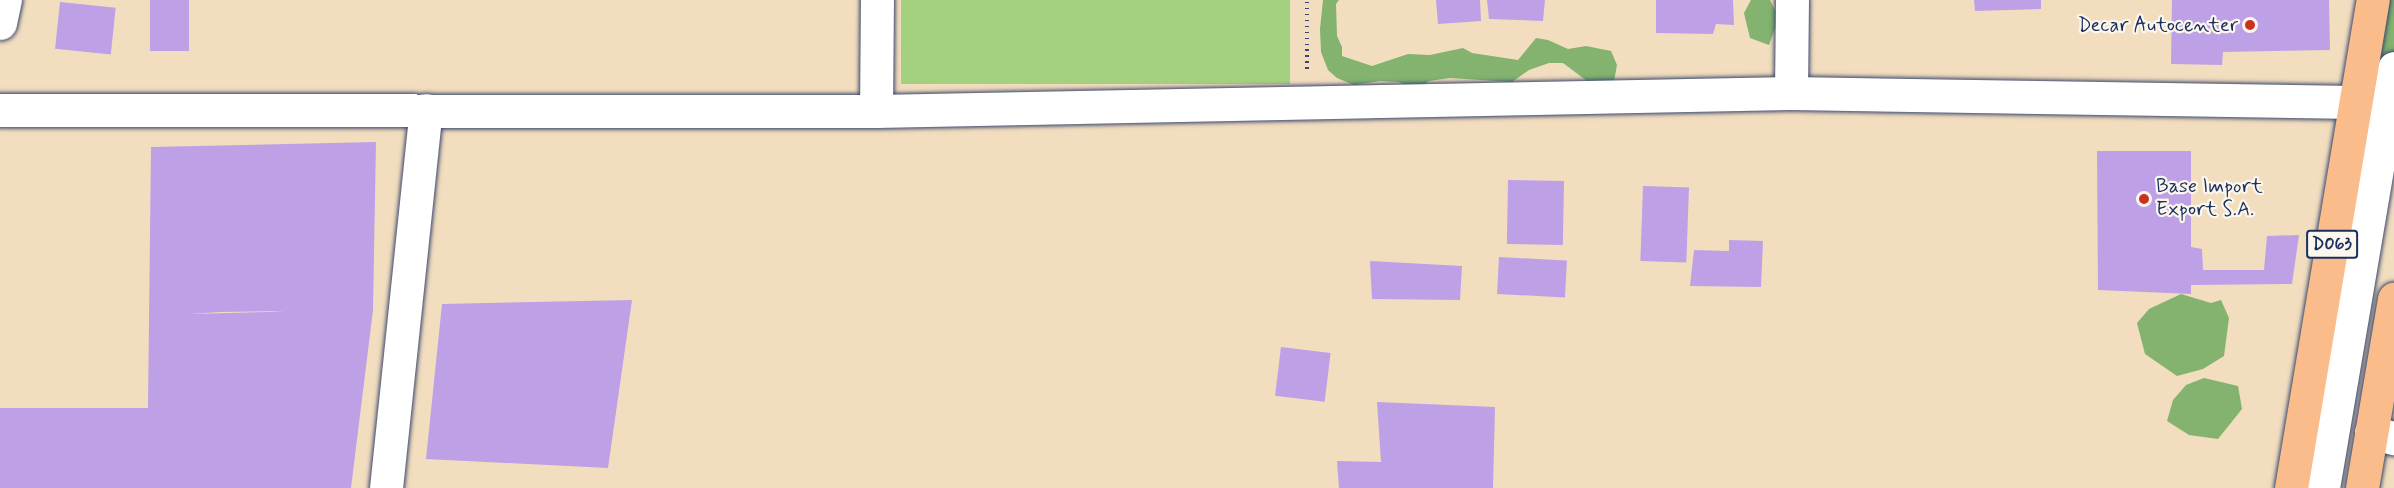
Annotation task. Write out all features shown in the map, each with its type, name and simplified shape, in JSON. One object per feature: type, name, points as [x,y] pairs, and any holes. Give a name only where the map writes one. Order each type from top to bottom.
[{"type":"main road","name":"D063","points":[[2291,488],[2373,0]]},
{"type":"main road","points":[[2362,488],[2383,435],[2394,299]]},
{"type":"street","points":[[0,23],[5,0]]},
{"type":"street","points":[[876,111],[877,0]]},
{"type":"street","points":[[1791,93],[1792,0]]},
{"type":"street","points":[[2323,488],[2391,108],[2394,68]]},
{"type":"street","points":[[0,110],[876,111],[1791,93],[2356,102],[2391,108]]},
{"type":"street","points":[[386,488],[426,110]]},
{"type":"path","points":[[1306,102],[1307,0]]},
{"type":"green space","points":[[901,0],[1290,0],[1290,84],[901,84]]},
{"type":"green space","points":[[1323,0],[1339,0],[1336,4],[1337,36],[1342,47],[1342,56],[1372,66],[1408,54],[1430,55],[1463,48],[1472,53],[1518,60],[1536,38],[1548,40],[1568,49],[1586,46],[1611,51],[1617,65],[1614,81],[1599,90],[1563,63],[1549,63],[1529,70],[1512,82],[1450,78],[1429,81],[1418,89],[1398,82],[1380,81],[1354,85],[1337,78],[1328,70],[1321,52],[1320,29]]},
{"type":"green space","points":[[1751,0],[1770,0],[1779,18],[1769,45],[1750,38],[1744,13]]},
{"type":"green space","points":[[2383,0],[2394,0],[2394,79],[2363,59]]},
{"type":"green space","points":[[2181,294],[2211,303],[2221,300],[2229,318],[2224,356],[2203,369],[2177,376],[2145,354],[2137,323],[2149,309]]},
{"type":"green space","points":[[2204,378],[2238,386],[2242,409],[2218,439],[2189,435],[2167,421],[2173,400],[2186,385]]},
{"type":"building","points":[[150,0],[189,0],[189,51],[150,51]]},
{"type":"building","points":[[1436,0],[1480,0],[1481,21],[1438,24]]},
{"type":"building","points":[[1487,0],[1545,0],[1543,21],[1489,19]]},
{"type":"building","points":[[1656,0],[1733,0],[1734,25],[1716,24],[1713,34],[1656,33]]},
{"type":"building","points":[[1974,0],[2041,0],[2041,9],[1975,11]]},
{"type":"building","name":"Decar Autocenter","points":[[2172,0],[2329,0],[2330,50],[2223,52],[2222,65],[2171,64]]},
{"type":"building","points":[[60,2],[116,8],[111,55],[55,49]]},
{"type":"building","points":[[376,142],[373,310],[351,488],[0,488],[0,408],[148,408],[151,147]],"holes":[[[285,311],[269,312],[188,314]]]},
{"type":"building","name":"Base Import Export S.A.","points":[[2097,151],[2191,151],[2191,247],[2202,249],[2203,270],[2264,270],[2267,236],[2299,235],[2292,284],[2191,285],[2191,294],[2098,290]]},
{"type":"building","points":[[1508,180],[1564,181],[1563,245],[1507,244]]},
{"type":"building","points":[[1643,186],[1689,188],[1686,263],[1640,261]]},
{"type":"building","points":[[1729,240],[1763,241],[1761,287],[1690,286],[1694,250],[1729,251]]},
{"type":"building","points":[[1499,257],[1567,261],[1565,298],[1497,294]]},
{"type":"building","points":[[1370,261],[1462,266],[1460,300],[1372,299]]},
{"type":"building","points":[[632,300],[608,468],[426,459],[442,304]]},
{"type":"building","points":[[1281,347],[1331,353],[1325,402],[1275,396]]},
{"type":"building","points":[[1377,402],[1495,407],[1493,488],[1339,488],[1337,461],[1381,462]]},
{"type":"place","name":"Decar Autocenter","points":[[2250,25]]},
{"type":"place","name":"Base Import Export S.A.","points":[[2144,199]]}]
